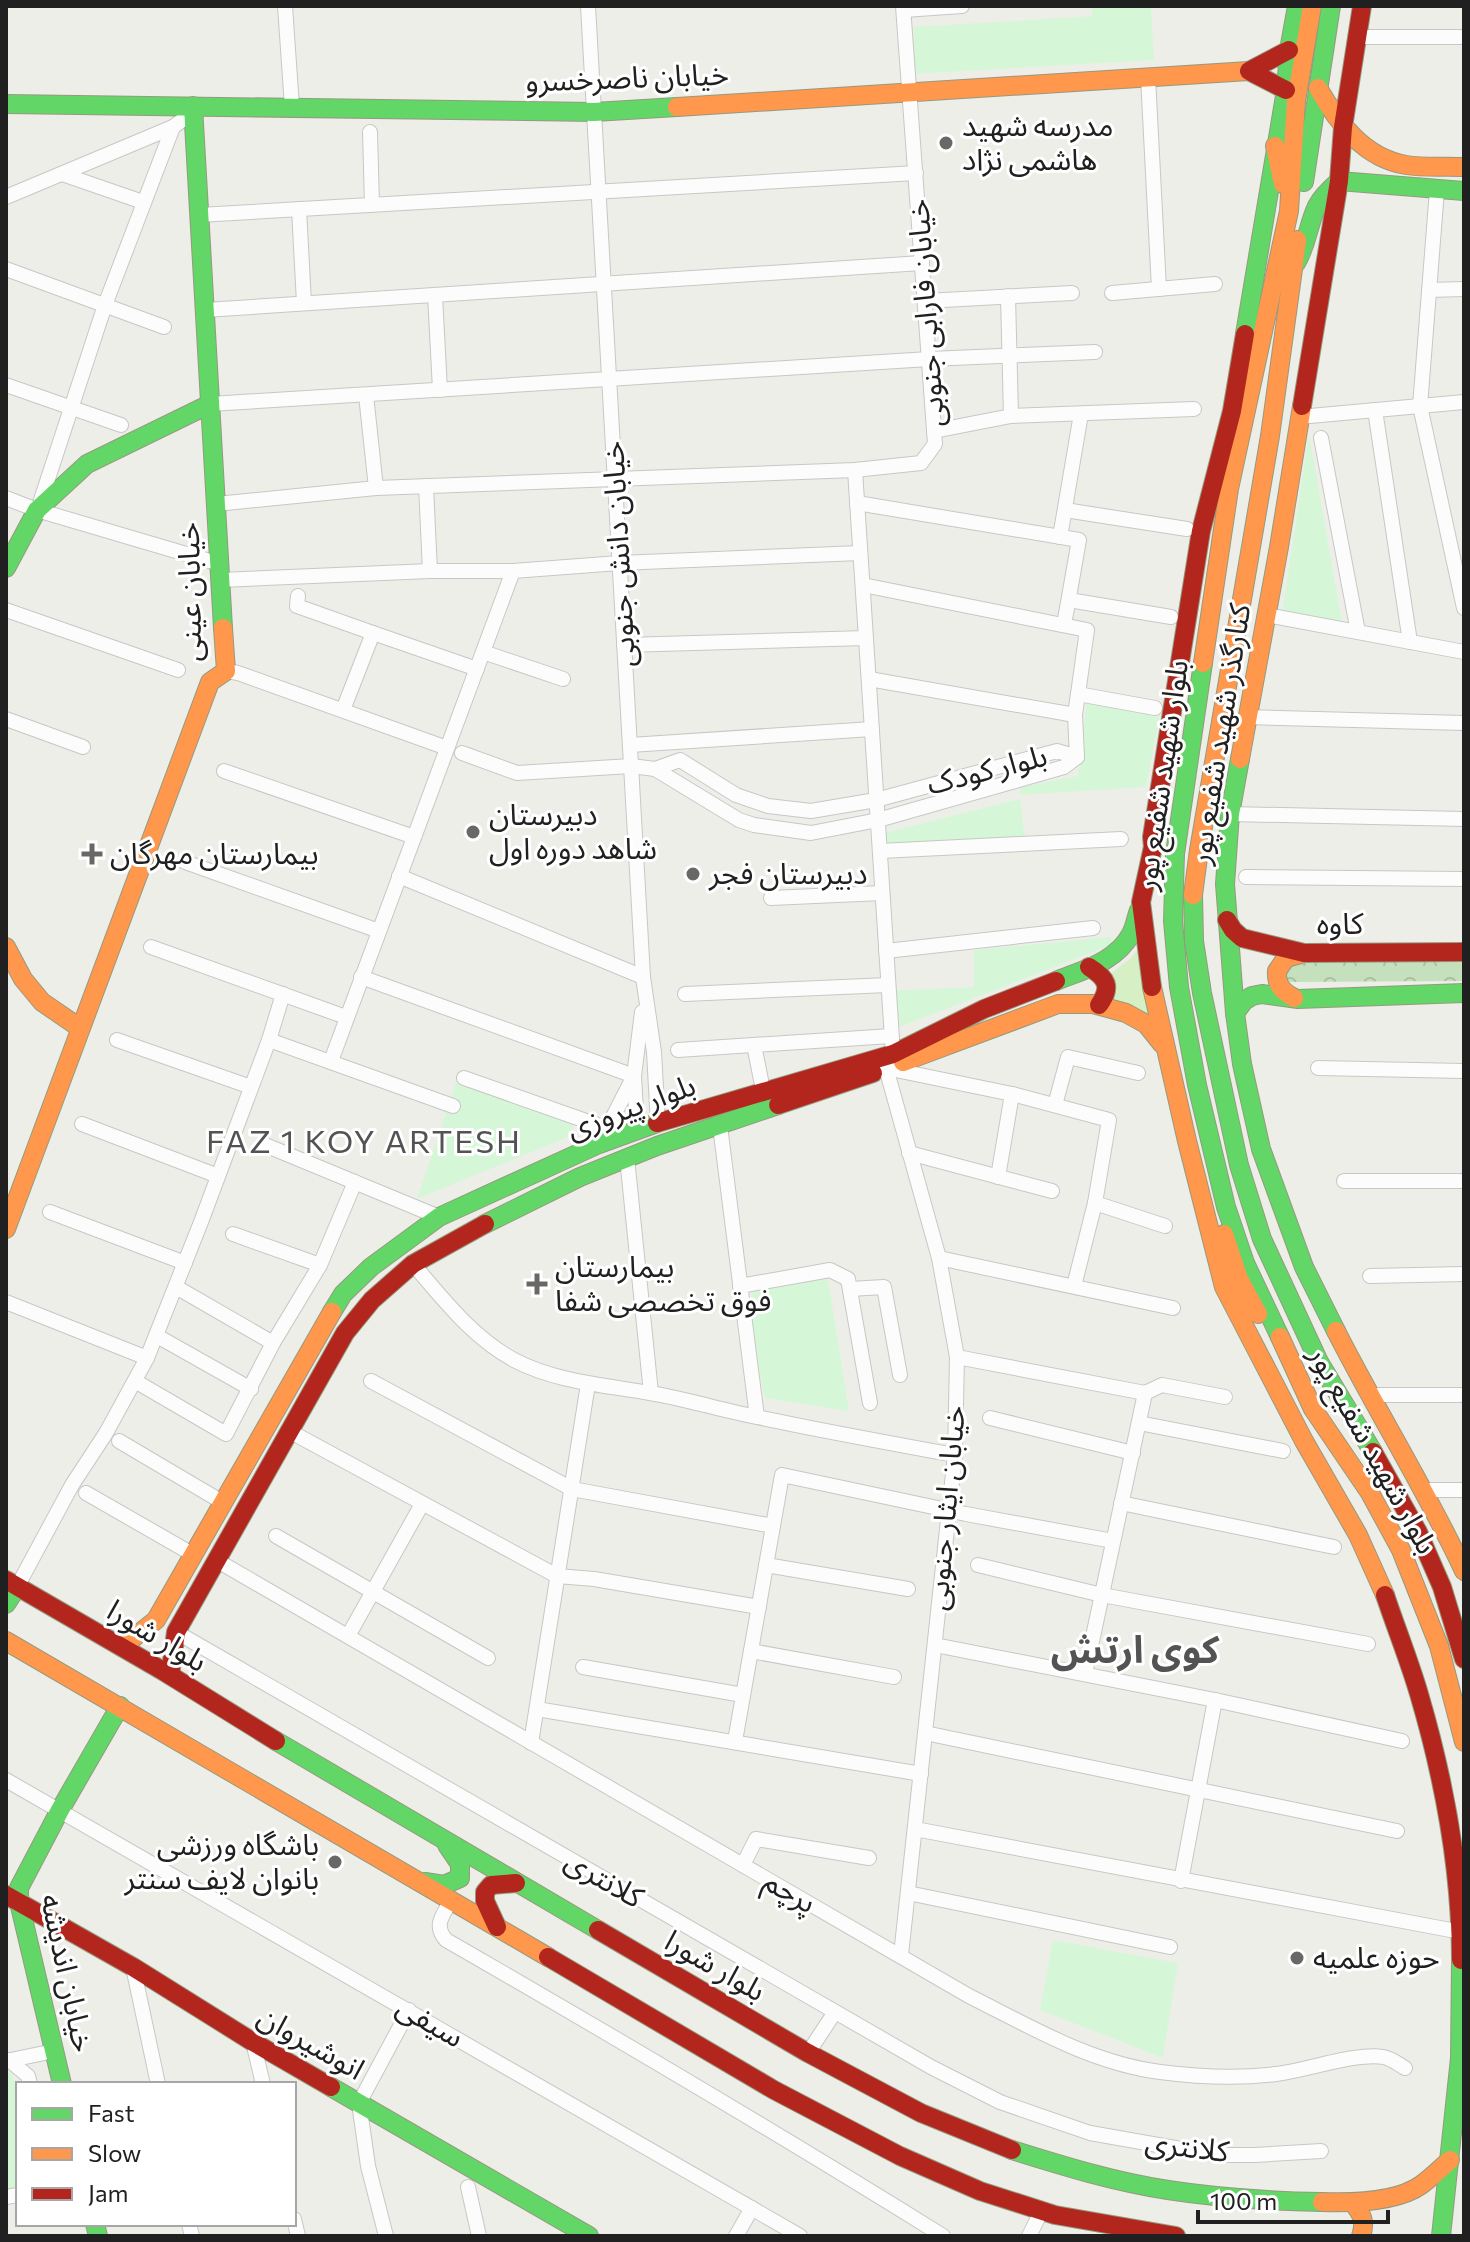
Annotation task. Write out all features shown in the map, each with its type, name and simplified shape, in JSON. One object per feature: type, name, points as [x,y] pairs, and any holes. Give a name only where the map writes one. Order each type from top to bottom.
[{"type":"main road","points":[[1153,847],[1152,837],[1201,531],[1232,411],[1286,90],[1297,6]]},
{"type":"main road","name":"بلوار شهید شفیع پور","points":[[1312,6],[1296,101],[1289,211],[1229,489],[1175,854],[1172,889],[1174,945],[1181,1008],[1213,1159],[1235,1237],[1317,1417],[1370,1493],[1399,1548],[1423,1603],[1464,1742]]},
{"type":"main road","name":"بلوار شهید شفیع پور","points":[[1331,6],[1270,436],[1199,850],[1193,895],[1194,941],[1239,1165],[1262,1239],[1319,1362],[1418,1532],[1442,1587],[1464,1659]]},
{"type":"main road","name":"کنارگذر شهید شفیع پور","points":[[1362,6],[1343,127],[1339,181],[1267,615],[1230,814],[1225,884],[1227,920],[1242,1064],[1261,1149],[1304,1267],[1464,1571]]},
{"type":"main road","points":[[1249,71],[1289,50]]},
{"type":"main road","name":"خیابان ناصرخسرو","points":[[6,104],[193,109],[292,107],[594,112],[1249,71]]},
{"type":"main road","points":[[1249,71],[1286,90]]},
{"type":"main road","points":[[1318,88],[1343,127],[1362,145],[1406,165],[1464,167]]},
{"type":"main road","name":"خیابان عینی","points":[[6,1229],[210,682],[226,671],[193,109]]},
{"type":"main road","points":[[1275,146],[1289,211]]},
{"type":"main road","points":[[1389,186],[1392,161]]},
{"type":"main road","points":[[1293,268],[1304,250],[1316,208],[1339,181],[1464,191]]},
{"type":"main road","points":[[6,568],[37,510],[87,464],[210,404]]},
{"type":"main road","points":[[1241,429],[1249,446],[1260,451],[1270,436]]},
{"type":"main road","points":[[1229,489],[1239,482],[1248,482],[1260,497]]},
{"type":"main road","points":[[1230,814],[1225,793],[1236,692],[1233,657]]},
{"type":"main road","points":[[1202,681],[1185,724],[1166,811],[1153,847],[1141,902],[1149,975],[1224,1287],[1381,1582],[1419,1694],[1432,1745],[1452,1838],[1461,1932],[1460,2058],[1441,2236]]},
{"type":"main road","name":"بلوار پیروزی","points":[[170,1675],[176,1632],[345,1333],[372,1300],[413,1264],[510,1210],[580,1177],[657,1146],[720,1126],[984,1009],[1105,961],[1131,934],[1141,902]]},
{"type":"main road","name":"کاوه","points":[[1227,920],[1242,938],[1304,953],[1464,952]]},
{"type":"main road","points":[[6,947],[36,996],[80,1028]]},
{"type":"main road","points":[[1298,999],[1281,990],[1276,972],[1286,956],[1304,953]]},
{"type":"main road","points":[[1089,967],[1104,978],[1107,986],[1106,995],[1099,1005]]},
{"type":"main road","points":[[1235,1013],[1244,1001],[1262,994],[1298,999],[1464,993]]},
{"type":"main road","name":"بلوار پیروزی","points":[[122,1647],[156,1620],[343,1294],[371,1267],[439,1217],[525,1179],[602,1136],[658,1124],[1058,1004],[1081,1002],[1119,1008],[1148,1025],[1167,1050]]},
{"type":"main road","points":[[1242,1064],[1244,1120],[1262,1239]]},
{"type":"main road","points":[[657,1146],[658,1124]]},
{"type":"main road","points":[[637,1129],[657,1146]]},
{"type":"main road","points":[[1187,1141],[1210,1185],[1239,1279],[1300,1381]]},
{"type":"main road","points":[[6,1604],[12,1584]]},
{"type":"main road","name":"بلوار شورا","points":[[12,1584],[808,2053],[921,2113],[998,2145],[1069,2168],[1166,2190],[1273,2201],[1353,2203],[1396,2195],[1419,2187],[1450,2160]]},
{"type":"main road","points":[[156,1620],[176,1632]]},
{"type":"main road","points":[[7,1640],[774,2090],[886,2149],[980,2191],[1055,2215],[1176,2236]]},
{"type":"main road","name":"خیابان اندیشه","points":[[62,2082],[12,1898],[120,1706]]},
{"type":"main road","points":[[414,1878],[445,1886],[460,1878],[462,1869],[458,1859],[444,1840]]},
{"type":"main road","points":[[497,1927],[485,1901],[485,1892],[491,1885],[516,1883]]},
{"type":"main road","name":"انوشیروان","points":[[12,1898],[133,1967],[253,2042],[589,2236]]},
{"type":"main road","points":[[1353,2203],[1363,2213],[1365,2227],[1361,2236]]},
{"type":"street","points":[[285,6],[292,107]]},
{"type":"street","name":"خیابان دانش جنوبی","points":[[588,6],[644,996],[654,1052],[658,1124]]},
{"type":"street","points":[[904,8],[962,6]]},
{"type":"street","name":"خیابان فارابی جنوبی","points":[[216,504],[376,488],[855,470],[921,463],[935,444],[904,8]]},
{"type":"street","points":[[1357,37],[1464,37]]},
{"type":"street","points":[[1148,77],[1159,289]]},
{"type":"street","points":[[8,197],[173,127],[193,109]]},
{"type":"street","points":[[37,510],[105,305],[173,127]]},
{"type":"street","points":[[370,132],[372,205]]},
{"type":"street","points":[[199,215],[916,173]]},
{"type":"street","points":[[62,174],[143,202]]},
{"type":"street","points":[[1437,190],[1420,406],[1464,608]]},
{"type":"street","points":[[299,209],[304,303]]},
{"type":"street","points":[[205,310],[922,263]]},
{"type":"street","points":[[6,269],[164,327]]},
{"type":"street","points":[[1112,293],[1215,284]]},
{"type":"street","points":[[1429,290],[1464,289]]},
{"type":"street","points":[[925,301],[1072,293]]},
{"type":"street","points":[[435,295],[440,390]]},
{"type":"street","points":[[1008,296],[1011,416]]},
{"type":"street","points":[[210,404],[929,359],[1095,352]]},
{"type":"street","points":[[6,385],[121,425]]},
{"type":"street","points":[[366,395],[376,488]]},
{"type":"street","points":[[1299,417],[1464,402]]},
{"type":"street","points":[[934,431],[1011,416],[1194,409]]},
{"type":"street","points":[[1375,410],[1410,642]]},
{"type":"street","points":[[1060,537],[1081,414]]},
{"type":"street","points":[[1321,438],[1358,632]]},
{"type":"street","name":"خیابان ایثار جنوبی","points":[[855,470],[890,1053],[909,1153],[939,1258],[957,1357],[955,1455],[901,1955]]},
{"type":"street","points":[[426,486],[430,571]]},
{"type":"street","points":[[6,498],[220,572],[513,571],[619,563],[860,553]]},
{"type":"street","points":[[857,503],[1079,540],[1064,625]]},
{"type":"street","points":[[1065,510],[1187,529]]},
{"type":"street","points":[[331,1061],[414,837],[454,750],[477,669],[513,571]]},
{"type":"street","points":[[863,585],[1087,630],[1075,715],[1077,757]]},
{"type":"street","points":[[298,596],[297,606],[477,669]]},
{"type":"street","points":[[1069,600],[1171,617]]},
{"type":"street","points":[[6,610],[178,670]]},
{"type":"street","points":[[1267,615],[1464,652]]},
{"type":"street","points":[[343,710],[373,633]]},
{"type":"street","points":[[624,645],[866,638]]},
{"type":"street","points":[[483,652],[563,679]]},
{"type":"street","points":[[226,671],[517,773],[631,766],[655,769],[680,760],[680,742]]},
{"type":"street","points":[[869,679],[1075,715]]},
{"type":"street","points":[[1078,694],[1155,708]]},
{"type":"street","points":[[1247,717],[1464,723]]},
{"type":"street","points":[[6,719],[83,747]]},
{"type":"street","points":[[630,745],[872,729]]},
{"type":"street","name":"بلوار کودک","points":[[680,760],[736,795],[768,806],[811,811],[876,800],[1057,751],[1077,757]]},
{"type":"street","name":"بلوار کودک","points":[[655,769],[739,820],[811,833],[878,820],[988,789],[1064,767],[1077,757]]},
{"type":"street","points":[[224,771],[414,837]]},
{"type":"street","points":[[983,771],[988,789]]},
{"type":"street","points":[[739,820],[750,800]]},
{"type":"street","points":[[1230,814],[1464,819]]},
{"type":"street","points":[[880,851],[1121,839]]},
{"type":"street","points":[[185,862],[379,931]]},
{"type":"street","points":[[399,876],[643,977]]},
{"type":"street","points":[[1246,877],[1464,879]]},
{"type":"street","points":[[771,898],[882,893]]},
{"type":"street","points":[[886,951],[1093,928]]},
{"type":"street","points":[[151,947],[346,1017]]},
{"type":"street","points":[[361,977],[634,1076]]},
{"type":"street","points":[[685,994],[888,985]]},
{"type":"street","points":[[12,1584],[106,1433],[147,1358],[269,1040],[283,994]]},
{"type":"street","name":"خیابان دانش جنوبی","points":[[637,1129],[634,1076],[644,996]]},
{"type":"street","points":[[117,1040],[251,1087]]},
{"type":"street","points":[[269,1040],[453,1106]]},
{"type":"street","points":[[754,1045],[763,1090]]},
{"type":"street","points":[[678,1050],[754,1045],[890,1053],[1012,1094],[1109,1120],[1095,1203],[1074,1286]]},
{"type":"street","points":[[1055,1105],[1068,1057],[1138,1073]]},
{"type":"street","points":[[1318,1068],[1464,1071]]},
{"type":"street","name":"خیابان دانش جنوبی","points":[[602,1136],[634,1076]]},
{"type":"street","points":[[464,1078],[602,1136]]},
{"type":"street","points":[[998,1177],[1012,1094]]},
{"type":"street","points":[[82,1124],[218,1176]]},
{"type":"street","points":[[720,1126],[757,1417]]},
{"type":"street","points":[[265,1145],[439,1217]]},
{"type":"street","points":[[909,1153],[1052,1191]]},
{"type":"street","points":[[627,1158],[651,1393]]},
{"type":"street","points":[[1344,1181],[1464,1181]]},
{"type":"street","points":[[135,1381],[226,1434],[273,1343],[320,1265],[355,1182]]},
{"type":"street","points":[[1095,1203],[1165,1226]]},
{"type":"street","points":[[50,1212],[185,1263]]},
{"type":"street","points":[[233,1234],[320,1265]]},
{"type":"street","points":[[939,1258],[1173,1308]]},
{"type":"street","points":[[413,1264],[480,1338],[536,1370],[588,1384],[651,1393],[955,1455]]},
{"type":"street","points":[[740,1286],[830,1270],[848,1279],[870,1403]]},
{"type":"street","points":[[1370,1276],[1464,1274]]},
{"type":"street","points":[[176,1287],[273,1343]]},
{"type":"street","points":[[850,1289],[884,1287],[900,1375]]},
{"type":"street","points":[[6,1302],[147,1358]]},
{"type":"street","points":[[157,1336],[251,1389]]},
{"type":"street","points":[[957,1357],[1145,1393],[1162,1385],[1225,1397]]},
{"type":"street","points":[[371,1381],[572,1489],[773,1526]]},
{"type":"street","points":[[531,1743],[588,1384]]},
{"type":"street","points":[[1085,1674],[1145,1393]]},
{"type":"street","points":[[1369,1395],[1464,1395]]},
{"type":"street","points":[[990,1418],[1133,1453]]},
{"type":"street","points":[[1139,1423],[1283,1451]]},
{"type":"street","points":[[291,1432],[557,1576],[594,1579],[759,1607]]},
{"type":"street","points":[[119,1441],[224,1503]]},
{"type":"street","points":[[735,1741],[782,1475],[1113,1541]]},
{"type":"street","points":[[1423,1490],[1464,1490]]},
{"type":"street","points":[[86,1493],[194,1555]]},
{"type":"street","points":[[1121,1503],[1334,1547]]},
{"type":"street","points":[[348,1636],[422,1504]]},
{"type":"street","points":[[276,1536],[488,1658]]},
{"type":"street","name":"پرچم","points":[[216,1560],[969,1996],[1096,2057],[1124,2066],[1217,2078],[1275,2074],[1367,2056],[1386,2057],[1405,2068]]},
{"type":"street","points":[[766,1565],[908,1589]]},
{"type":"street","points":[[978,1565],[1102,1595],[1368,1644]]},
{"type":"street","name":"کلانتری","points":[[176,1632],[931,2067],[1000,2102],[1090,2133],[1215,2155],[1321,2151]]},
{"type":"street","points":[[935,1645],[1215,1700],[1402,1741]]},
{"type":"street","points":[[751,1651],[894,1677]]},
{"type":"street","points":[[583,1667],[743,1695]]},
{"type":"street","points":[[1181,1881],[1215,1700]]},
{"type":"street","points":[[537,1709],[921,1774]]},
{"type":"street","points":[[925,1733],[1397,1831]]},
{"type":"street","name":"سیفی","points":[[6,1780],[800,2236]]},
{"type":"street","points":[[915,1829],[1461,1932]]},
{"type":"street","points":[[743,1865],[756,1839],[869,1858]]},
{"type":"street","points":[[908,1893],[1170,1947]]},
{"type":"street","points":[[451,1901],[438,1924],[439,1932],[446,1940],[744,2113],[943,2236]]},
{"type":"street","points":[[133,1967],[158,2082]]},
{"type":"street","points":[[386,2236],[368,2166],[359,2103],[409,2010]]},
{"type":"street","points":[[808,2053],[835,2012]]},
{"type":"street","points":[[253,2042],[263,2082]]},
{"type":"street","points":[[7,2060],[54,2051]]},
{"type":"street","points":[[7,2060],[28,2076],[30,2082]]},
{"type":"street","points":[[468,2187],[479,2236]]},
{"type":"street","points":[[736,2236],[752,2208]]},
{"type":"street","points":[[1029,2236],[1042,2210]]},
{"type":"green space","points":[[1091,6],[1151,6],[1154,60],[913,74],[914,27],[1092,16]]},
{"type":"green space","points":[[1309,434],[1342,623],[1282,614]]},
{"type":"green space","points":[[1087,700],[1160,713],[1146,787],[1020,795],[1020,787],[1078,776]]},
{"type":"green space","points":[[1020,799],[1025,839],[877,848],[876,835]]},
{"type":"green space","points":[[1111,937],[1111,945],[884,1033],[884,991],[974,987],[974,950]]},
{"type":"green space","points":[[1139,948],[1151,1016],[1114,1002],[1106,977]]},
{"type":"green space","points":[[1464,956],[1464,981],[1289,982],[1282,979],[1285,960]]},
{"type":"green space","points":[[457,1080],[574,1124],[568,1137],[417,1199]]},
{"type":"green space","points":[[828,1279],[849,1411],[765,1398],[746,1306],[757,1286]]},
{"type":"green space","points":[[1053,1940],[1178,1963],[1163,2058],[1040,2010]]},
{"type":"green space","points":[[11,2071],[16,2090],[16,2188],[6,2189],[6,2072]]},
{"type":"traffic: fast","points":[[1245,334],[1297,6]]},
{"type":"traffic: fast","points":[[1304,182],[1331,6]]},
{"type":"traffic: fast","points":[[6,104],[594,112],[677,107]]},
{"type":"traffic: fast","points":[[193,106],[223,628]]},
{"type":"traffic: fast","points":[[1296,263],[1317,206],[1339,181],[1464,191]]},
{"type":"traffic: fast","points":[[6,568],[37,510],[87,464],[210,404]]},
{"type":"traffic: fast","points":[[1203,663],[1175,854],[1173,921],[1179,987],[1197,1085],[1226,1207],[1245,1263],[1280,1337]]},
{"type":"traffic: fast","points":[[1240,759],[1230,814],[1225,884],[1242,1064],[1261,1149],[1304,1267],[1336,1331]]},
{"type":"traffic: fast","points":[[1193,895],[1194,941],[1202,993],[1239,1165],[1262,1239],[1319,1362],[1373,1452]]},
{"type":"traffic: fast","points":[[1056,981],[1098,964],[1117,952],[1131,934],[1139,910]]},
{"type":"traffic: fast","points":[[1235,1013],[1244,1001],[1262,994],[1298,999],[1464,993]]},
{"type":"traffic: fast","points":[[485,1224],[580,1177],[657,1146],[778,1105]]},
{"type":"traffic: fast","points":[[332,1312],[343,1294],[371,1267],[439,1217],[599,1144],[657,1123]]},
{"type":"traffic: fast","points":[[6,1604],[17,1587]]},
{"type":"traffic: fast","points":[[62,2082],[19,1902],[19,1888],[120,1706]]},
{"type":"traffic: fast","points":[[276,1741],[598,1930]]},
{"type":"traffic: fast","points":[[425,1882],[444,1885],[460,1878],[460,1864],[447,1845]]},
{"type":"traffic: fast","points":[[1441,2236],[1460,2058],[1461,1960]]},
{"type":"traffic: fast","points":[[331,2087],[589,2236]]},
{"type":"traffic: fast","points":[[1012,2150],[1148,2187],[1245,2199],[1322,2202]]},
{"type":"traffic: fast","points":[[96,2226],[98,2236]]},
{"type":"traffic: slow","points":[[1203,663],[1229,489],[1289,211],[1296,101],[1312,6]]},
{"type":"traffic: slow","points":[[677,107],[1249,71]]},
{"type":"traffic: slow","points":[[1318,88],[1344,126],[1377,155],[1406,165],[1464,167]]},
{"type":"traffic: slow","points":[[1275,146],[1283,184]]},
{"type":"traffic: slow","points":[[1193,895],[1270,436],[1297,240]]},
{"type":"traffic: slow","points":[[1240,759],[1302,406]]},
{"type":"traffic: slow","points":[[6,1229],[210,682],[226,671],[223,628]]},
{"type":"traffic: slow","points":[[6,947],[23,979],[42,1002],[80,1028]]},
{"type":"traffic: slow","points":[[1294,998],[1281,987],[1277,971],[1286,958],[1304,953]]},
{"type":"traffic: slow","points":[[1152,987],[1224,1287],[1304,1441],[1358,1535],[1385,1595]]},
{"type":"traffic: slow","points":[[903,1062],[1058,1004],[1093,1004],[1126,1013],[1146,1024],[1162,1044]]},
{"type":"traffic: slow","points":[[1224,1234],[1239,1279],[1258,1314]]},
{"type":"traffic: slow","points":[[122,1647],[156,1620],[332,1312]]},
{"type":"traffic: slow","points":[[1336,1331],[1464,1571]]},
{"type":"traffic: slow","points":[[1280,1337],[1313,1409],[1370,1493],[1401,1550],[1439,1646],[1464,1742]]},
{"type":"traffic: slow","points":[[6,1641],[548,1957]]},
{"type":"traffic: slow","points":[[1322,2202],[1359,2202],[1399,2195],[1421,2185],[1450,2160]]},
{"type":"traffic: slow","points":[[1353,2203],[1362,2218],[1361,2236]]},
{"type":"traffic: jam","points":[[1302,406],[1339,181],[1343,127],[1362,6]]},
{"type":"traffic: jam","points":[[1286,90],[1249,71],[1289,50]]},
{"type":"traffic: jam","points":[[1152,987],[1141,902],[1153,847],[1152,837],[1201,531],[1232,411],[1245,334]]},
{"type":"traffic: jam","points":[[1227,920],[1242,938],[1304,953],[1464,952]]},
{"type":"traffic: jam","points":[[1089,967],[1106,983],[1099,1005]]},
{"type":"traffic: jam","points":[[657,1123],[893,1054],[984,1009],[1056,981]]},
{"type":"traffic: jam","points":[[778,1105],[873,1073]]},
{"type":"traffic: jam","points":[[170,1675],[176,1632],[345,1333],[372,1300],[413,1264],[485,1224]]},
{"type":"traffic: jam","points":[[1373,1452],[1418,1532],[1442,1587],[1464,1659]]},
{"type":"traffic: jam","points":[[6,1580],[276,1741]]},
{"type":"traffic: jam","points":[[1385,1595],[1419,1694],[1443,1792],[1458,1893],[1461,1960]]},
{"type":"traffic: jam","points":[[497,1927],[485,1901],[485,1892],[491,1885],[516,1883]]},
{"type":"traffic: jam","points":[[6,1895],[133,1967],[331,2087]]},
{"type":"traffic: jam","points":[[598,1930],[808,2053],[921,2113],[1012,2150]]},
{"type":"traffic: jam","points":[[548,1957],[774,2090],[900,2156],[980,2191],[1055,2215],[1176,2236]]},
{"type":"place","name":"مدرسه شهید ه‍اشمی نژاد","points":[[946,143]]},
{"type":"place","name":"دبیرستان شاهد دوره اول","points":[[473,832]]},
{"type":"place","name":"بیمارستان مهرگان","points":[[92,854]]},
{"type":"place","name":"دبیرستان فجر","points":[[693,874]]},
{"type":"place","name":"بیمارستان فوق تخصصی شفا","points":[[537,1284]]},
{"type":"place","name":"باشگاه ورزشی بانوان لایف سنتر","points":[[335,1862]]},
{"type":"place","name":"حوزه علمیه","points":[[1297,1958]]},
{"type":"district","name":"FAZ 1 KOY ARTESH","points":[[364,1142]]},
{"type":"district","name":"کوی ارتش","points":[[1135,1650]]}]
